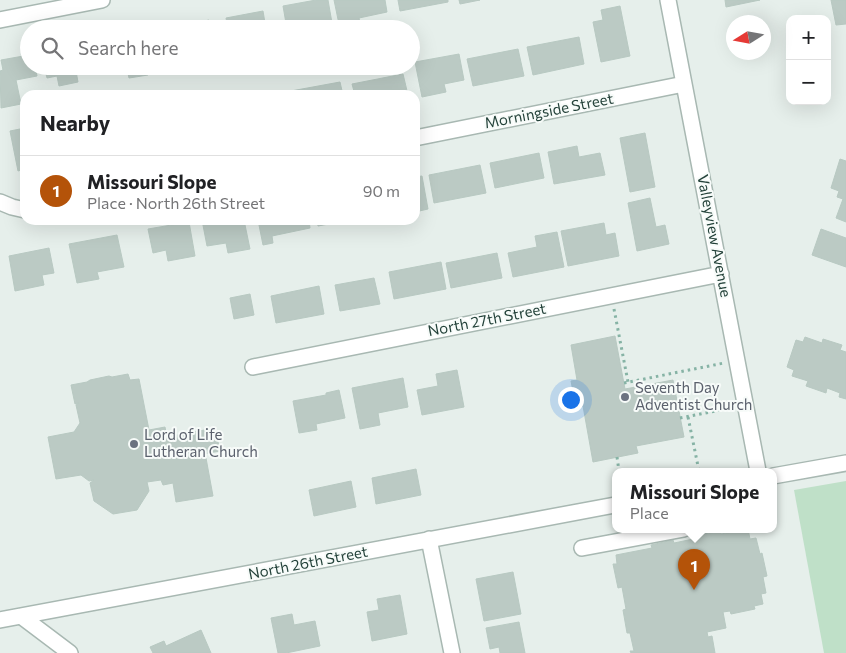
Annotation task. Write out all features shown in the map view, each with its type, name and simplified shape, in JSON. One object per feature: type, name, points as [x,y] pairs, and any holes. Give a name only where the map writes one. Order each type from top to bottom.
[{"type":"street","points":[[0,20],[102,0]]},
{"type":"street","name":"Valleyview Avenue","points":[[668,0],[757,468]]},
{"type":"street","name":"Morningside Street","points":[[420,137],[684,84]]},
{"type":"street","points":[[0,202],[20,209]]},
{"type":"street","name":"North 27th Street","points":[[253,366],[721,274]]},
{"type":"street","points":[[777,475],[846,463]]},
{"type":"street","name":"North 26th Street","points":[[0,620],[612,506]]},
{"type":"street","points":[[582,548],[663,533]]},
{"type":"street","points":[[430,539],[452,653]]},
{"type":"street","points":[[22,616],[70,653]]},
{"type":"path","points":[[611,296],[626,383],[738,361]]},
{"type":"path","points":[[680,418],[746,406]]},
{"type":"path","points":[[688,417],[697,468]]},
{"type":"path","points":[[617,457],[619,468]]},
{"type":"green space","points":[[846,481],[846,653],[824,653],[794,490]]},
{"type":"building","points":[[316,0],[328,0],[331,20],[285,20],[283,6]]},
{"type":"building","points":[[334,0],[385,0],[387,12],[359,18],[359,20],[338,20]]},
{"type":"building","points":[[398,0],[448,0],[448,2],[400,11]]},
{"type":"building","points":[[459,0],[480,0],[460,4]]},
{"type":"building","points":[[725,0],[760,0],[726,7]]},
{"type":"building","points":[[831,0],[846,0],[846,24],[836,25]]},
{"type":"building","points":[[620,6],[630,56],[601,62],[593,22],[603,20],[601,10]]},
{"type":"building","points":[[263,11],[264,20],[226,20],[226,18]]},
{"type":"building","points":[[579,37],[584,64],[533,75],[527,47]]},
{"type":"building","points":[[518,49],[524,76],[473,86],[467,59]]},
{"type":"building","points":[[459,54],[464,80],[444,84],[446,92],[422,97],[418,75],[420,75],[420,61]]},
{"type":"building","points":[[20,57],[20,75],[37,75],[16,80],[20,104],[1,108],[0,71],[3,70],[1,60]]},
{"type":"building","points":[[46,75],[77,75],[78,82],[59,86],[57,76],[47,78]]},
{"type":"building","points":[[128,75],[148,75],[129,78]]},
{"type":"building","points":[[403,75],[407,90],[354,90],[352,84]]},
{"type":"building","points":[[340,82],[342,90],[296,90]]},
{"type":"building","points":[[20,129],[20,170],[18,171],[10,131]]},
{"type":"building","points":[[645,133],[655,187],[630,192],[620,138]]},
{"type":"building","points":[[577,146],[579,157],[600,153],[605,175],[554,184],[548,152]]},
{"type":"building","points":[[539,153],[544,178],[495,188],[490,163]]},
{"type":"building","points":[[840,159],[846,161],[846,222],[836,218],[843,199],[837,197],[839,191],[831,188]]},
{"type":"building","points":[[480,165],[486,193],[434,203],[429,175]]},
{"type":"building","points":[[420,176],[422,176],[428,209],[420,211]]},
{"type":"building","points":[[650,198],[656,227],[665,225],[669,244],[637,251],[628,203]]},
{"type":"building","points":[[604,223],[606,235],[615,233],[619,256],[568,266],[561,231]]},
{"type":"building","points":[[171,225],[190,225],[195,256],[168,261],[166,250],[153,253],[148,229]]},
{"type":"building","points":[[203,225],[245,225],[250,249],[228,253],[226,243],[207,246]]},
{"type":"building","points":[[259,225],[310,225],[310,228],[272,236],[273,243],[263,245]]},
{"type":"building","points":[[821,229],[846,238],[846,267],[812,255]]},
{"type":"building","points":[[557,232],[564,267],[513,277],[508,253],[537,247],[535,236]]},
{"type":"building","points":[[117,235],[124,267],[97,272],[99,279],[77,283],[69,244]]},
{"type":"building","points":[[49,248],[54,273],[42,275],[44,285],[15,291],[9,256]]},
{"type":"building","points":[[497,253],[502,278],[451,288],[446,263]]},
{"type":"building","points":[[441,262],[446,289],[394,299],[389,272]]},
{"type":"building","points":[[374,278],[380,304],[340,311],[335,285]]},
{"type":"building","points":[[319,286],[324,314],[276,323],[271,296]]},
{"type":"building","points":[[250,294],[254,315],[234,319],[230,298]]},
{"type":"building","name":"Seventh Day Adventist Church","points":[[615,336],[625,389],[673,380],[684,437],[636,446],[638,453],[593,462],[583,406],[576,407],[571,381],[577,380],[571,345]]},
{"type":"building","points":[[805,337],[822,343],[823,339],[842,345],[840,350],[846,352],[846,399],[839,397],[840,393],[827,388],[826,393],[806,386],[808,381],[792,376],[794,370],[787,367],[796,340],[803,342]]},
{"type":"building","points":[[457,370],[464,407],[422,415],[417,390],[438,386],[436,374]]},
{"type":"building","name":"Lord of Life Lutheran Church","points":[[128,374],[130,380],[139,379],[149,430],[165,427],[167,437],[215,428],[220,451],[203,454],[204,459],[206,458],[213,496],[176,502],[173,483],[163,485],[161,480],[147,482],[149,491],[137,510],[113,514],[94,501],[90,483],[94,480],[89,481],[81,475],[56,479],[48,437],[74,432],[80,423],[76,405],[79,403],[75,404],[71,385],[109,376]]},
{"type":"building","points":[[403,378],[408,407],[378,413],[380,425],[360,429],[352,388]]},
{"type":"building","points":[[339,390],[345,418],[316,424],[317,430],[299,433],[293,401],[326,395],[326,393]]},
{"type":"building","points":[[416,469],[421,495],[376,504],[372,478]]},
{"type":"building","points":[[351,481],[356,507],[314,516],[309,490]]},
{"type":"building","points":[[749,533],[750,539],[756,538],[760,554],[762,553],[767,576],[763,577],[766,593],[761,594],[763,604],[754,606],[755,609],[731,614],[730,611],[723,612],[726,628],[707,632],[708,637],[712,636],[715,653],[631,653],[630,651],[634,651],[630,633],[627,633],[623,610],[626,609],[622,587],[618,588],[613,564],[617,564],[616,555],[652,548],[651,545],[673,540],[674,543],[698,538],[698,535]]},
{"type":"building","points":[[513,572],[521,614],[484,621],[476,579]]},
{"type":"building","points":[[400,595],[407,634],[372,641],[367,612],[379,610],[377,599]]},
{"type":"building","points":[[292,614],[294,625],[315,621],[320,646],[278,653],[271,618]]},
{"type":"building","points":[[519,622],[525,653],[500,653],[499,647],[490,649],[486,628]]},
{"type":"building","points":[[201,630],[211,653],[153,653],[150,647],[164,641],[166,646]]},
{"type":"place","name":"Seventh Day Adventist Church","points":[[625,397]]},
{"type":"place","name":"Lord of Life Lutheran Church","points":[[134,444]]},
{"type":"place","name":"Missouri Slope","points":[[694,590]]}]
